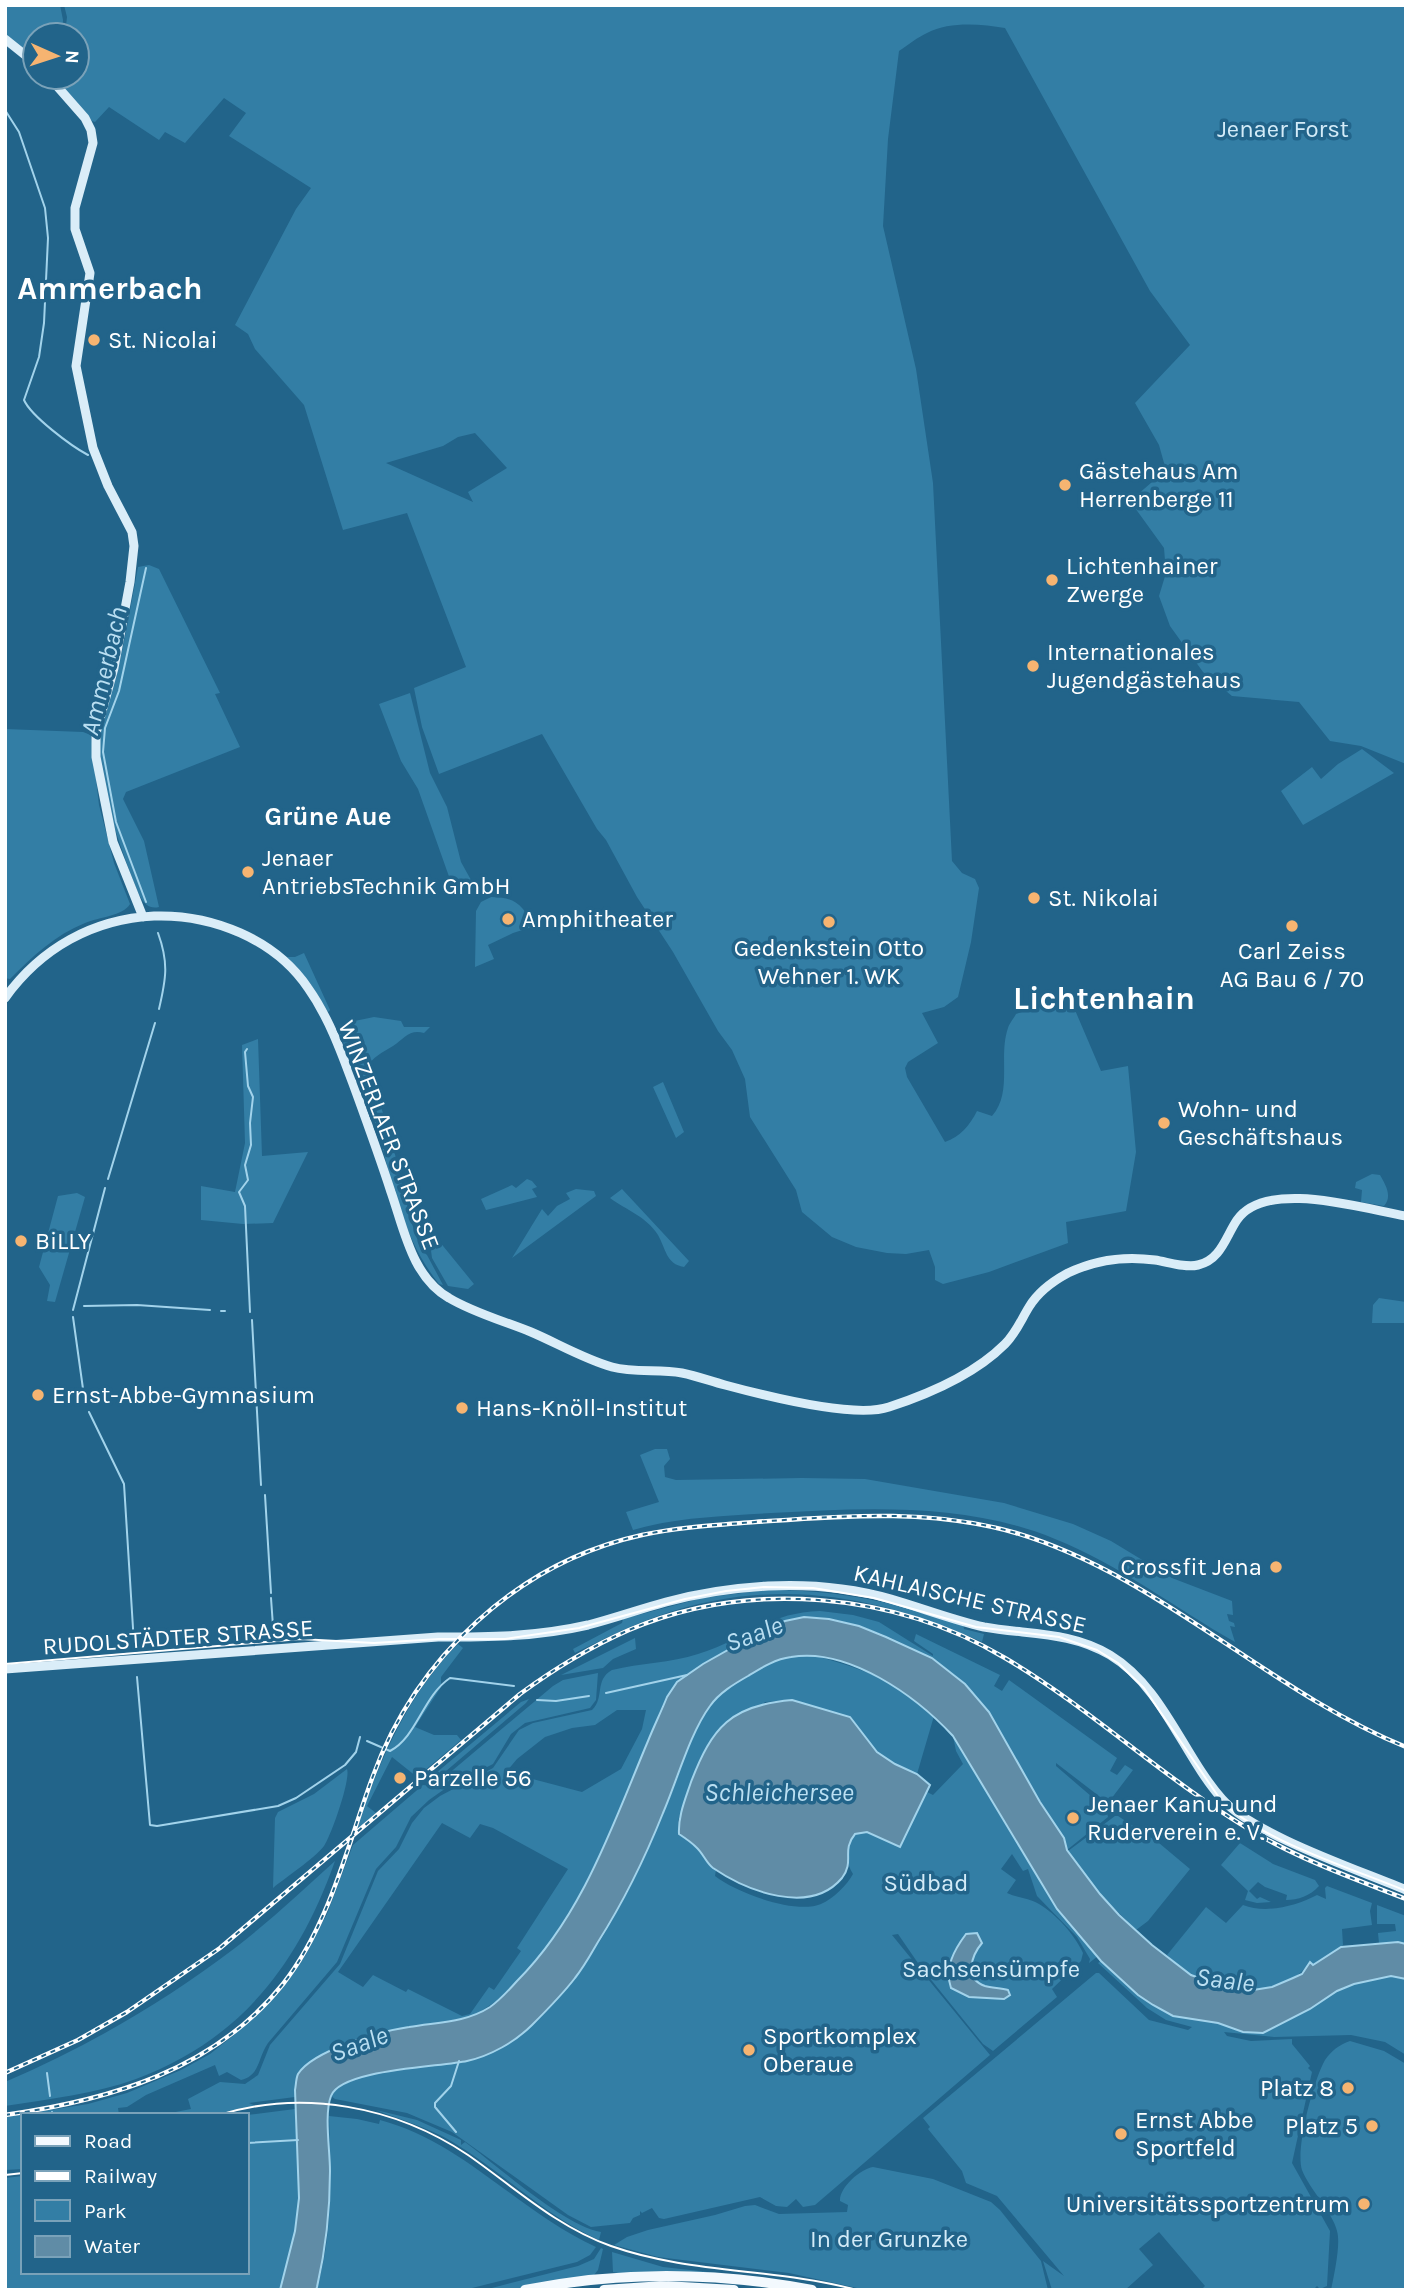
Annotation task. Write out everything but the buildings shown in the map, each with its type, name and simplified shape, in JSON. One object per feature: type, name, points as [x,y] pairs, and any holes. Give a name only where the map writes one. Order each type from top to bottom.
[{"type":"main road","points":[[5,39],[21,52]]},
{"type":"main road","points":[[61,91],[85,118],[93,143],[75,208],[75,229],[90,274],[76,366],[93,449],[108,486],[132,532],[134,547],[132,573],[114,668],[96,733],[96,757],[113,842],[144,917]]},
{"type":"main road","name":"WINZERLAER STRASSE","points":[[5,998],[19,980],[61,944],[100,925],[144,917],[185,917],[228,927],[257,942],[286,963],[308,988],[327,1022],[375,1144],[418,1266],[430,1282],[449,1298],[609,1366],[688,1374],[764,1395],[849,1410],[867,1412],[883,1409],[919,1396],[985,1361],[1007,1342],[1019,1327],[1028,1308],[1044,1289],[1068,1273],[1100,1262],[1128,1258],[1200,1265],[1212,1258],[1242,1214],[1255,1204],[1270,1199],[1306,1199],[1406,1216]]},
{"type":"main road","name":"KAHLAISCHE STRASSE","points":[[353,1643],[438,1637],[495,1638],[549,1632],[589,1625],[700,1594],[770,1586],[859,1592],[985,1627],[1069,1637],[1111,1656],[1135,1675],[1233,1811],[1283,1838],[1406,1889]]},
{"type":"main road","name":"RUDOLSTÄDTER STRASSE","points":[[5,1669],[353,1643]]},
{"type":"main road","points":[[525,2290],[601,2279],[668,2276],[727,2278],[812,2290]]},
{"type":"main road","points":[[604,2290],[664,2286],[734,2290]]},
{"type":"green space","points":[[5,5],[60,5],[63,21],[21,21],[21,48],[5,36]]},
{"type":"green space","name":"Jenaer Forst","points":[[64,5],[1406,5],[1406,764],[1361,746],[1330,741],[1299,702],[1232,696],[1203,672],[1170,626],[1159,596],[1166,573],[1164,548],[1130,501],[1166,470],[1159,445],[1135,403],[1190,345],[1150,291],[1005,28],[955,25],[936,29],[899,51],[888,139],[883,226],[916,369],[933,483],[952,861],[962,873],[975,879],[979,888],[971,942],[958,997],[944,1007],[922,1013],[938,1043],[908,1062],[905,1068],[907,1077],[945,1142],[950,1140],[964,1130],[977,1111],[992,1116],[998,1107],[1004,1085],[1005,1039],[1016,1014],[1069,996],[1101,1071],[1128,1066],[1136,1152],[1126,1211],[1066,1222],[1068,1243],[989,1272],[943,1284],[935,1280],[935,1267],[929,1250],[906,1254],[856,1247],[832,1237],[802,1212],[796,1190],[750,1117],[745,1079],[732,1050],[637,897],[542,734],[439,774],[422,727],[414,688],[466,667],[407,513],[343,530],[304,405],[255,349],[248,334],[235,325],[296,209],[311,188],[229,136],[246,113],[224,98],[185,143],[165,132],[159,140],[109,107],[95,122],[92,121],[66,91],[91,91],[91,21],[67,21]],"holes":[[[475,433],[507,468],[468,492],[473,502],[386,463]]]},
{"type":"green space","points":[[149,565],[159,569],[220,693],[215,694],[240,747],[126,792],[123,799],[144,841],[159,907],[145,903],[133,880],[109,808],[98,751],[99,727],[116,678],[138,567]]},
{"type":"green space","points":[[410,693],[430,773],[447,807],[461,862],[471,880],[452,885],[418,789],[401,761],[379,704]]},
{"type":"green space","points":[[5,729],[83,732],[91,735],[99,805],[114,863],[130,904],[116,914],[85,923],[54,940],[10,979],[5,978]]},
{"type":"green space","points":[[1362,749],[1394,773],[1303,825],[1281,791],[1312,767],[1321,779]]},
{"type":"green space","points":[[491,897],[518,904],[535,926],[488,945],[494,959],[475,967],[476,911],[481,902]]},
{"type":"green space","points":[[304,953],[330,1010],[328,1012],[310,983],[287,957]]},
{"type":"green space","points":[[374,1017],[401,1021],[404,1027],[430,1027],[424,1033],[414,1032],[407,1035],[375,1058],[367,1068],[383,1113],[397,1132],[392,1142],[411,1221],[421,1250],[427,1255],[443,1285],[439,1284],[427,1268],[409,1232],[370,1108],[338,1030],[340,1024]]},
{"type":"green space","points":[[258,1039],[262,1156],[308,1152],[273,1223],[243,1224],[201,1220],[201,1186],[235,1192],[245,1143],[242,1045]]},
{"type":"green space","points":[[663,1082],[684,1132],[676,1138],[653,1087]]},
{"type":"green space","points":[[1372,1174],[1380,1175],[1386,1186],[1388,1198],[1384,1206],[1361,1202],[1362,1190],[1355,1188],[1356,1182]]},
{"type":"green space","points":[[527,1179],[537,1187],[532,1189],[537,1197],[486,1210],[481,1199],[512,1185],[516,1188]]},
{"type":"green space","points":[[576,1189],[594,1191],[596,1196],[512,1258],[542,1209],[548,1216],[557,1206],[570,1199],[566,1193]]},
{"type":"green space","points":[[622,1189],[689,1261],[684,1267],[673,1263],[658,1235],[648,1223],[610,1198]]},
{"type":"green space","points":[[77,1193],[85,1197],[55,1302],[47,1301],[50,1285],[39,1267],[58,1196]]},
{"type":"green space","points":[[439,1241],[474,1284],[468,1289],[448,1286],[432,1258],[430,1243]]},
{"type":"green space","points":[[1379,1298],[1406,1302],[1406,1323],[1372,1323],[1373,1305]]},
{"type":"green space","points":[[655,1449],[667,1449],[670,1459],[664,1466],[665,1477],[676,1480],[865,1479],[1004,1503],[1073,1524],[1111,1541],[1172,1578],[1232,1601],[1233,1615],[1227,1614],[1229,1621],[1234,1623],[1235,1627],[1230,1626],[1235,1642],[1079,1549],[1021,1527],[986,1519],[915,1510],[843,1510],[701,1518],[633,1530],[626,1512],[659,1502],[640,1455]]},
{"type":"green space","points":[[767,1590],[817,1592],[866,1599],[939,1616],[963,1624],[964,1629],[984,1634],[982,1642],[942,1625],[862,1602],[783,1594],[742,1596],[701,1604],[647,1620],[575,1653],[573,1649],[622,1623],[623,1619],[702,1598]]},
{"type":"green space","points":[[820,1611],[853,1615],[879,1622],[933,1656],[914,1641],[916,1634],[1000,1675],[994,1686],[1002,1691],[1009,1680],[1117,1758],[1110,1771],[1117,1775],[1125,1765],[1133,1770],[1108,1803],[1056,1763],[1056,1766],[1106,1809],[1108,1817],[1067,1850],[1055,1824],[994,1721],[977,1697],[954,1674],[914,1649],[866,1628],[821,1618],[785,1622],[706,1662],[673,1688],[613,1829],[583,1889],[544,1952],[501,1998],[478,2013],[458,2021],[409,2027],[295,2090],[295,2097],[249,2103],[256,2106],[227,2113],[170,2113],[191,2109],[188,2099],[220,2082],[245,2084],[258,2075],[270,2045],[340,1964],[378,1871],[399,1849],[412,1823],[424,1808],[440,1796],[493,1768],[519,1730],[533,1723],[592,1710],[598,1700],[603,1679],[612,1670],[698,1654],[784,1617]],"holes":[[[617,1710],[646,1710],[642,1729],[621,1769],[582,1792],[506,1772],[517,1759],[545,1737],[572,1728],[595,1725]],[[442,1823],[470,1838],[480,1824],[493,1828],[568,1869],[517,1948],[521,1951],[494,1990],[489,1987],[470,2014],[462,2016],[373,1975],[363,1987],[338,1972]]]},
{"type":"green space","points":[[635,1638],[636,1649],[613,1659],[603,1668],[561,1675]]},
{"type":"green space","points":[[458,1644],[463,1648],[441,1677],[441,1687],[415,1727],[434,1735],[457,1735],[461,1740],[417,1777],[392,1757],[367,1806],[376,1813],[356,1830],[374,1779],[409,1707]]},
{"type":"green space","points":[[793,1656],[816,1656],[848,1665],[889,1683],[934,1716],[917,1774],[877,1752],[850,1717],[792,1700],[765,1702],[700,1759],[678,1821],[679,1834],[697,1848],[716,1870],[715,1876],[736,1889],[796,1907],[821,1904],[839,1891],[853,1874],[848,1854],[855,1834],[867,1832],[900,1846],[927,1792],[933,1795],[963,1764],[956,1751],[953,1736],[1032,1866],[1098,1956],[1089,1963],[1090,1959],[1077,1937],[1037,1896],[1028,1869],[1023,1871],[1012,1854],[1001,1869],[1016,1880],[1007,1893],[1035,1902],[1052,1913],[1070,1932],[1083,1953],[1081,1961],[1052,1989],[1057,1997],[993,2051],[983,2044],[920,1966],[898,1934],[892,1935],[990,2055],[815,2205],[803,2207],[796,2199],[787,2207],[776,2206],[760,2197],[664,2219],[659,2218],[652,2208],[642,2213],[640,2211],[640,2215],[630,2223],[591,2227],[568,2215],[452,2132],[407,2113],[331,2096],[337,2088],[365,2076],[495,2050],[526,2030],[554,2003],[603,1936],[642,1861],[694,1733],[712,1703],[737,1681],[770,1664]]},
{"type":"green space","points":[[598,1673],[596,1700],[590,1708],[525,1723],[511,1734],[493,1764],[448,1787],[447,1775],[553,1686],[563,1680]]},
{"type":"green space","points":[[529,1699],[432,1783],[430,1778],[521,1702]]},
{"type":"green space","points":[[347,1769],[343,1795],[324,1846],[273,1888],[275,1818],[278,1812],[314,1794]]},
{"type":"green space","points":[[444,1775],[446,1788],[411,1817],[396,1847],[376,1869],[337,1962],[268,2043],[252,2074],[241,2080],[227,2072],[219,2076],[215,2065],[146,2095],[127,2107],[118,2108],[119,2113],[31,2113],[88,2104],[127,2093],[181,2070],[210,2054],[234,2035],[278,1994],[304,1957],[327,1914],[353,1845],[423,1785],[432,1786]]},
{"type":"green space","points":[[1115,1816],[1159,1843],[1190,1869],[1148,1921],[1136,1930],[1100,1894],[1068,1851]]},
{"type":"green space","points":[[1240,1843],[1273,1864],[1315,1880],[1319,1886],[1304,1897],[1286,1900],[1287,1895],[1258,1882],[1249,1891],[1257,1899],[1260,1897],[1271,1902],[1245,1900],[1248,1891],[1221,1865]]},
{"type":"green space","points":[[335,1861],[303,1933],[284,1965],[236,2020],[206,2043],[173,2063],[136,2079],[72,2096],[5,2106],[5,2082],[95,2038],[181,1987],[248,1938]]},
{"type":"green space","points":[[1327,1886],[1372,1903],[1372,1925],[1342,1929],[1343,1945],[1313,1965],[1310,1962],[1299,1974],[1286,1982],[1255,1990],[1222,1987],[1189,1974],[1167,1955],[1206,1907],[1226,1923],[1243,1905],[1271,1909],[1317,1895],[1326,1899]]},
{"type":"green space","points":[[1377,1905],[1406,1916],[1406,1944],[1379,1943],[1378,1933],[1396,1931],[1395,1924],[1377,1924]]},
{"type":"green space","name":"Ernst Abbe Sportfeld","points":[[1101,1961],[1138,1995],[1173,2016],[1218,2023],[1243,2032],[1263,2033],[1354,1984],[1391,1976],[1406,1979],[1406,2055],[1385,2042],[1351,2035],[1274,2037],[1224,2032],[1227,2036],[1251,2041],[1292,2039],[1292,2044],[1310,2066],[1308,2068],[1312,2072],[1292,2163],[1330,2231],[1327,2286],[1320,2289],[1317,2286],[1313,2290],[1201,2290],[1205,2286],[1159,2232],[1139,2249],[1153,2265],[1125,2290],[1052,2290],[1043,2261],[1064,2276],[997,2196],[966,2183],[962,2171],[928,2129],[930,2127],[923,2118],[1096,1973],[1149,2020],[1188,2030],[1192,2027],[1166,2020],[1147,2008],[1098,1963]]},
{"type":"green space","name":"Universitätssportzentrum","points":[[1350,2041],[1384,2051],[1406,2064],[1406,2290],[1331,2290],[1338,2251],[1337,2231],[1302,2170],[1303,2131],[1321,2069],[1333,2051]]},
{"type":"green space","points":[[295,2109],[299,2198],[295,2230],[280,2290],[5,2290],[5,2178],[21,2176],[21,2274],[248,2274],[248,2115]]},
{"type":"green space","points":[[376,2110],[417,2120],[461,2140],[461,2145],[465,2142],[550,2207],[569,2219],[601,2232],[599,2240],[541,2206],[451,2141]]},
{"type":"green space","points":[[21,2114],[21,2169],[5,2170],[5,2117]]},
{"type":"green space","points":[[329,2116],[379,2124],[380,2120],[410,2130],[438,2144],[541,2215],[596,2247],[590,2255],[577,2262],[464,2290],[316,2290],[328,2226]]},
{"type":"green space","name":"In der Grunzke","points":[[873,2167],[933,2179],[991,2202],[1041,2261],[1048,2290],[866,2290],[789,2273],[658,2257],[614,2245],[648,2230],[745,2206],[755,2205],[779,2214],[847,2212],[848,2205],[840,2201],[843,2190],[857,2175]]},
{"type":"green space","points":[[601,2248],[603,2249],[598,2270],[594,2275],[509,2290],[484,2290],[578,2266],[594,2259]]},
{"type":"green space","points":[[612,2252],[663,2267],[770,2279],[830,2290],[796,2284],[618,2273],[613,2272]]},
{"type":"water","name":"Saale","points":[[804,1617],[859,1626],[886,1637],[932,1658],[965,1684],[989,1712],[1040,1802],[1064,1838],[1067,1850],[1100,1894],[1152,1945],[1191,1975],[1233,1990],[1247,1991],[1272,1987],[1302,1974],[1310,1962],[1313,1965],[1341,1947],[1398,1942],[1406,1944],[1406,1979],[1391,1976],[1354,1984],[1263,2033],[1243,2032],[1218,2023],[1173,2016],[1138,1995],[1101,1961],[1057,1909],[953,1736],[938,1721],[901,1691],[858,1667],[813,1656],[785,1658],[768,1664],[737,1682],[710,1706],[696,1730],[649,1846],[617,1911],[578,1974],[532,2025],[510,2043],[484,2056],[372,2075],[339,2087],[331,2096],[328,2122],[328,2215],[317,2287],[316,2290],[280,2290],[295,2231],[299,2198],[295,2090],[298,2074],[318,2057],[349,2043],[397,2029],[461,2019],[490,2007],[497,2001],[540,1955],[578,1898],[609,1836],[667,1697],[677,1682],[760,1632],[785,1621]]},
{"type":"water","name":"Schleichersee","points":[[792,1700],[850,1717],[877,1752],[917,1774],[930,1785],[900,1847],[867,1832],[855,1834],[849,1846],[848,1866],[842,1878],[829,1889],[813,1896],[796,1898],[760,1891],[727,1877],[711,1866],[698,1849],[679,1834],[681,1814],[691,1782],[716,1733],[726,1722],[753,1707]]},
{"type":"water","points":[[977,1933],[982,1943],[973,1960],[974,1978],[985,1986],[1008,1990],[1010,1995],[1004,1999],[969,1997],[951,1988],[949,1973],[954,1953],[966,1934]]},
{"type":"waterway","name":"Ammerbach","points":[[5,110],[19,132],[45,208],[48,238],[44,323],[39,357],[24,400],[43,422],[88,455]]},
{"type":"waterway","name":"Ammerbach","points":[[146,568],[119,691],[105,728],[103,752],[116,822],[146,902]]},
{"type":"waterway","name":"Ammerbach","points":[[158,933],[164,953],[165,971],[159,1009]]},
{"type":"waterway","name":"Ammerbach","points":[[108,1179],[155,1023]]},
{"type":"waterway","points":[[247,1049],[248,1086],[253,1097],[251,1145],[245,1165],[248,1180],[239,1192],[245,1206],[250,1312]]},
{"type":"waterway","name":"Ammerbach","points":[[73,1310],[105,1188]]},
{"type":"waterway","name":"Ammerbach","points":[[84,1306],[137,1305],[210,1310]]},
{"type":"waterway","name":"Ammerbach","points":[[73,1317],[84,1396]]},
{"type":"waterway","points":[[252,1320],[261,1485]]},
{"type":"waterway","name":"Ammerbach","points":[[89,1412],[124,1484],[134,1644]]},
{"type":"waterway","points":[[265,1495],[271,1593]]},
{"type":"waterway","points":[[271,1598],[273,1626]]},
{"type":"waterway","name":"Ammerbach","points":[[606,1693],[687,1675]]},
{"type":"waterway","name":"Ammerbach","points":[[137,1677],[150,1825],[278,1806],[296,1798],[345,1765],[356,1752],[360,1737]]},
{"type":"waterway","name":"Ammerbach","points":[[367,1741],[390,1751],[399,1745],[433,1695],[450,1678],[514,1686]]},
{"type":"waterway","name":"Ammerbach","points":[[537,1700],[556,1701],[589,1696]]},
{"type":"waterway","points":[[456,2132],[435,2107],[435,2103],[451,2086],[459,2061]]},
{"type":"waterway","points":[[47,2073],[50,2096]]},
{"type":"waterway","points":[[248,2143],[298,2140]]},
{"type":"tram line","points":[[5,1664],[300,1639],[374,1643],[505,1639],[579,1628],[685,1599],[726,1591],[764,1587],[813,1588],[874,1598],[976,1627],[1059,1637],[1097,1650],[1118,1663],[1144,1688],[1220,1799],[1236,1814],[1307,1852],[1406,1891]]},
{"type":"tram line","points":[[227,2113],[283,2103],[315,2103],[379,2114],[440,2138],[554,2217],[611,2246],[671,2262],[796,2278],[857,2290]]},
{"type":"tram line","points":[[5,2175],[21,2173]]},
{"type":"railway","points":[[5,2115],[83,2100],[158,2076],[225,2039],[256,2014],[283,1984],[313,1936],[336,1884],[373,1776],[392,1733],[416,1692],[444,1655],[477,1621],[514,1592],[554,1567],[597,1548],[642,1535],[727,1524],[886,1516],[951,1520],[1016,1533],[1068,1552],[1118,1577],[1307,1696],[1406,1747]]},
{"type":"railway","points":[[5,2073],[78,2040],[127,2012],[220,1948],[520,1694],[546,1676],[586,1651],[629,1630],[675,1614],[722,1604],[771,1599],[820,1600],[869,1607],[916,1619],[962,1636],[1005,1658],[1067,1698],[1185,1787],[1247,1828],[1305,1858],[1406,1899]]},
{"type":"place","name":"St. Nicolai","points":[[94,340]]},
{"type":"place","name":"Gästehaus Am Herrenberge 11","points":[[1065,485]]},
{"type":"place","name":"Lichtenhainer Zwerge","points":[[1052,580]]},
{"type":"place","name":"Internationales Jugendgästehaus","points":[[1033,666]]},
{"type":"place","name":"Jenaer AntriebsTechnik GmbH","points":[[248,872]]},
{"type":"place","name":"St. Nikolai","points":[[1034,898]]},
{"type":"place","name":"Amphitheater","points":[[508,919]]},
{"type":"place","name":"Gedenkstein Otto Wehner 1. WK","points":[[829,922]]},
{"type":"place","name":"Carl Zeiss AG Bau 6 / 70","points":[[1292,926]]},
{"type":"place","name":"Wohn- und Geschäftshaus","points":[[1164,1123]]},
{"type":"place","name":"BiLLY","points":[[21,1241]]},
{"type":"place","name":"Ernst-Abbe-Gymnasium","points":[[38,1395]]},
{"type":"place","name":"Hans-Knöll-Institut","points":[[462,1408]]},
{"type":"place","name":"Crossfit Jena","points":[[1276,1567]]},
{"type":"place","name":"Parzelle 56","points":[[400,1778]]},
{"type":"place","name":"Jenaer Kanu- und Ruderverein e. V.","points":[[1073,1818]]},
{"type":"place","name":"Sportkomplex Oberaue","points":[[749,2050]]},
{"type":"place","name":"Platz 8","points":[[1348,2088]]},
{"type":"place","name":"Platz 5","points":[[1372,2126]]},
{"type":"place","name":"Ernst Abbe Sportfeld","points":[[1121,2134]]},
{"type":"place","name":"Universitätssportzentrum","points":[[1364,2204]]},
{"type":"district","name":"Ammerbach","points":[[110,288]]},
{"type":"district","name":"Grüne Aue","points":[[328,816]]},
{"type":"district","name":"Lichtenhain","points":[[1104,998]]},
{"type":"park label","name":"Südbad","points":[[926,1883]]},
{"type":"park label","name":"Sachsensümpfe","points":[[991,1969]]}]
